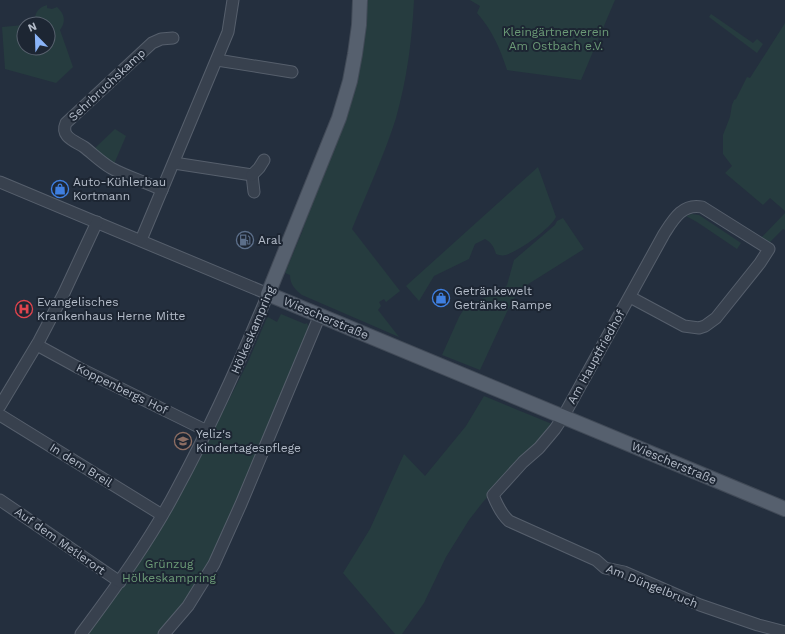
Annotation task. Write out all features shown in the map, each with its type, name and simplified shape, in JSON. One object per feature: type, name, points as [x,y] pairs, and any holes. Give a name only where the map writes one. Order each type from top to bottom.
[{"type":"main road","name":"Hölkeskampring","points":[[268,294],[339,118],[350,81],[355,54],[359,25],[360,0]]},
{"type":"main road","name":"Wiescherstraße","points":[[268,294],[785,509]]},
{"type":"street","points":[[141,240],[228,32],[233,0]]},
{"type":"street","name":"Sehrbruchskamp","points":[[162,190],[111,168],[81,146],[73,142],[67,136],[65,127],[66,123],[152,43],[161,39],[173,38]]},
{"type":"street","points":[[217,60],[292,72]]},
{"type":"street","points":[[252,175],[264,160]]},
{"type":"street","points":[[174,163],[252,175]]},
{"type":"street","points":[[252,175],[254,192]]},
{"type":"street","name":"Wiescherstraße","points":[[0,182],[268,294]]},
{"type":"street","name":"Am Hauptfriedhof","points":[[563,417],[664,234],[676,215],[689,207],[702,207],[769,249],[760,263],[716,318],[711,323],[699,328],[684,326],[630,297]]},
{"type":"street","points":[[0,406],[37,344],[64,293],[97,222]]},
{"type":"street","name":"Hölkeskampring","points":[[81,634],[120,582],[178,488],[236,370],[268,294]]},
{"type":"street","points":[[164,634],[188,606],[214,564],[241,504],[320,315]]},
{"type":"street","name":"Koppenbergs Hof","points":[[37,344],[79,368],[207,431]]},
{"type":"street","name":"In dem Breil","points":[[0,415],[162,515]]},
{"type":"street","name":"Am Düngelbruch","points":[[563,417],[539,448],[523,462],[493,495],[500,511],[509,521],[596,560],[605,568],[624,572],[700,605],[758,625],[785,632]]},
{"type":"street","name":"Auf dem Metlerort","points":[[0,500],[120,582]]},
{"type":"green space","points":[[365,0],[414,0],[408,59],[396,118],[381,160],[352,229],[400,291],[386,302],[384,299],[379,302],[381,306],[378,310],[399,337],[302,295],[293,286],[290,275],[285,273],[302,232],[315,193]]},
{"type":"green space","name":"Kleingärtnerverein Am Ostbach e.V.","points":[[470,0],[615,0],[581,80],[507,70],[495,40],[477,13],[480,6]]},
{"type":"green space","points":[[47,5],[47,8],[52,9],[57,7],[63,15],[64,21],[60,30],[73,67],[56,83],[5,69],[2,27],[16,26],[16,56],[56,56],[56,16],[36,16],[37,12]]},
{"type":"green space","points":[[711,14],[753,43],[757,39],[763,44],[757,53],[709,17]]},
{"type":"green space","points":[[785,23],[785,211],[770,198],[763,205],[725,173],[732,166],[723,154],[723,135],[730,117],[734,100],[736,99],[747,77],[750,78]]},
{"type":"green space","points":[[115,129],[126,136],[114,164],[94,149]]},
{"type":"green space","points":[[538,167],[556,217],[553,222],[534,239],[512,253],[506,255],[496,254],[492,245],[485,239],[475,244],[469,259],[434,276],[419,301],[406,286]]},
{"type":"green space","points":[[785,213],[785,230],[783,229],[768,243],[760,239]]},
{"type":"green space","points":[[692,214],[699,215],[741,243],[737,249],[686,216]]},
{"type":"green space","points":[[563,218],[584,249],[522,288],[512,301],[480,370],[442,355],[464,309],[476,301],[501,292],[507,285],[514,260],[555,225],[557,221]]},
{"type":"green space","name":"Grünzug Hölkeskampring","points":[[281,314],[305,324],[307,323],[309,328],[215,552],[181,608],[161,634],[88,634],[122,587],[185,487],[248,362],[266,320],[268,317],[277,322]]},
{"type":"green space","points":[[484,396],[552,424],[551,428],[483,502],[469,520],[446,557],[424,603],[402,634],[395,634],[343,573],[370,529],[404,454],[425,476],[466,426]]},
{"type":"place","name":"Auto-Kühlerbau Kortmann","points":[[60,189]]},
{"type":"place","name":"Aral","points":[[245,240]]},
{"type":"place","name":"Getränkewelt Getränke Rampe","points":[[441,298]]},
{"type":"place","name":"Evangelisches Krankenhaus Herne Mitte","points":[[24,309]]},
{"type":"place","name":"Yeliz's Kindertagespflege","points":[[183,441]]}]
